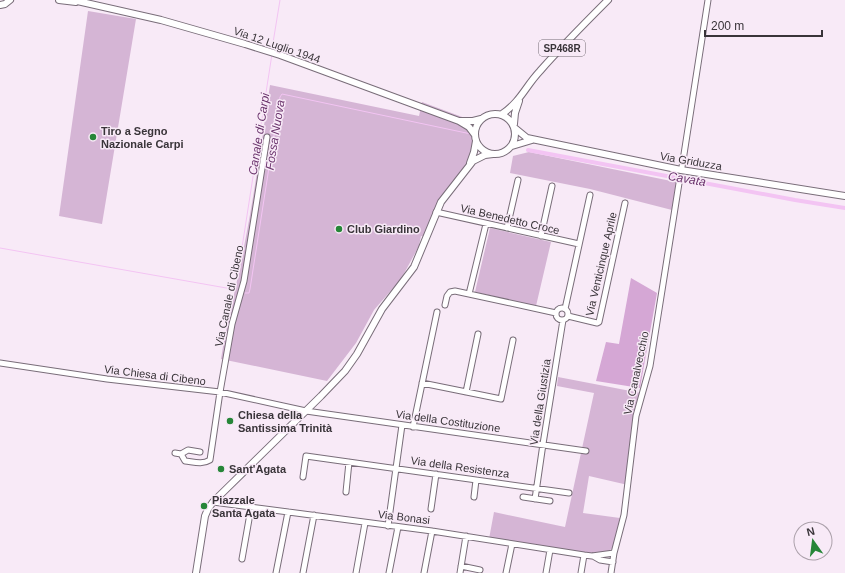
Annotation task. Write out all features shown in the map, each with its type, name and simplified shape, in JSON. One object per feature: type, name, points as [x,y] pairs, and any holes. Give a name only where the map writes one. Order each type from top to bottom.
[{"type":"main road","points":[[1,5],[10,0]]},
{"type":"main road","name":"Via 12 Luglio 1944","points":[[59,0],[84,2]]},
{"type":"main road","name":"Via 12 Luglio 1944","points":[[73,0],[193,28],[278,54],[459,121]]},
{"type":"main road","name":"SP468R","points":[[502,114],[520,98],[539,72],[608,0]]},
{"type":"main road","name":"SP468R","points":[[512,146],[516,135],[515,113],[520,98]]},
{"type":"main road","points":[[459,121],[473,121],[490,114],[502,114],[511,120],[515,127]]},
{"type":"main road","points":[[196,573],[205,516],[208,509],[213,502],[345,371],[357,354],[382,309],[412,271],[441,202],[467,167],[474,152],[476,127],[480,119]]},
{"type":"main road","points":[[459,121],[469,127],[483,150],[493,154]]},
{"type":"main road","name":"Via Griduzza","points":[[515,127],[527,138],[534,140],[681,170],[845,196]]},
{"type":"main road","name":"Via Griduzza","points":[[512,146],[534,140]]},
{"type":"main road","points":[[467,167],[479,157],[504,152],[512,146]]},
{"type":"street","points":[[682,167],[708,0]]},
{"type":"street","name":"Via Canale di Cibeno","points":[[181,454],[185,461],[206,463],[210,460],[232,324],[244,281],[267,136]]},
{"type":"street","name":"Via Canalvecchio","points":[[611,573],[614,554],[624,515],[636,416],[650,366],[679,179]]},
{"type":"street","points":[[507,228],[518,180]]},
{"type":"street","points":[[541,236],[552,186]]},
{"type":"street","points":[[556,313],[557,318],[563,320],[568,316],[567,310],[565,309],[590,195]]},
{"type":"street","name":"Via Venticinque Aprile","points":[[568,316],[597,323],[599,322],[625,203]]},
{"type":"street","name":"Via Benedetto Croce","points":[[436,212],[579,244]]},
{"type":"street","points":[[469,294],[486,224]]},
{"type":"street","points":[[445,305],[447,296],[450,292],[455,291],[556,313]]},
{"type":"street","points":[[556,313],[560,308],[565,309]]},
{"type":"street","points":[[413,427],[437,312]]},
{"type":"street","name":"Via della Giustizia","points":[[535,499],[542,444],[563,320]]},
{"type":"street","points":[[466,392],[478,334]]},
{"type":"street","points":[[422,383],[501,399],[513,340]]},
{"type":"street","name":"Via Chiesa di Cibeno","points":[[0,363],[107,379],[220,392],[306,411]]},
{"type":"street","name":"Via della Costituzione","points":[[306,411],[586,451]]},
{"type":"street","points":[[388,526],[402,425]]},
{"type":"street","points":[[175,453],[181,454],[188,450],[200,452]]},
{"type":"street","name":"Via della Resistenza","points":[[303,477],[306,456],[569,493]]},
{"type":"street","points":[[346,492],[349,462]]},
{"type":"street","points":[[431,509],[436,474]]},
{"type":"street","points":[[474,497],[476,480]]},
{"type":"street","points":[[522,497],[550,501]]},
{"type":"street","name":"Via Bonasi","points":[[213,502],[432,531],[584,555],[592,556],[614,554]]},
{"type":"street","points":[[242,559],[251,508]]},
{"type":"street","points":[[276,573],[288,512]]},
{"type":"street","points":[[303,573],[314,515]]},
{"type":"street","points":[[356,573],[365,523]]},
{"type":"street","points":[[389,573],[398,527]]},
{"type":"street","points":[[424,573],[432,531]]},
{"type":"street","points":[[460,573],[466,536]]},
{"type":"street","points":[[506,573],[512,544]]},
{"type":"street","points":[[546,573],[550,550]]},
{"type":"street","points":[[581,573],[584,555]]},
{"type":"street","name":"Via Bonasi","points":[[592,556],[600,560],[613,562]]},
{"type":"street","points":[[461,566],[480,570]]},
{"type":"shaded area","name":"Tiro a Segno Nazionale Carpi","points":[[88,11],[136,19],[102,224],[59,216]]},
{"type":"shaded area","name":"Club Giardino","points":[[270,85],[419,116],[422,102],[465,118],[474,142],[473,150],[478,158],[440,206],[428,238],[421,236],[419,246],[401,279],[374,310],[356,343],[327,381],[221,359],[249,221]]},
{"type":"shaded area","points":[[529,152],[676,182],[672,210],[590,189],[510,173],[513,156]]},
{"type":"shaded area","points":[[490,228],[551,242],[536,306],[475,292]]},
{"type":"shaded area","points":[[631,278],[657,293],[640,388],[596,381],[606,342],[619,344]]},
{"type":"shaded area","points":[[558,377],[641,393],[628,485],[589,476],[583,513],[620,518],[614,546],[604,554],[598,555],[489,539],[494,512],[565,527],[594,393],[557,386]]},
{"type":"waterway","name":"Canale di Carpi","points":[[272,49],[280,0]]},
{"type":"waterway","name":"Canale di Carpi","points":[[239,267],[272,54]]},
{"type":"waterway","name":"Fossa Nuova","points":[[245,293],[249,293],[250,289],[280,97],[282,94],[471,134]]},
{"type":"waterway","name":"Cavata","points":[[528,150],[845,208]]},
{"type":"waterway","name":"Fossa Nuova","points":[[0,248],[232,289]]},
{"type":"place","name":"Tiro a Segno Nazionale Carpi","points":[[93,137]]},
{"type":"place","name":"Club Giardino","points":[[339,229]]},
{"type":"place","name":"Chiesa della Santissima Trinità","points":[[230,421]]},
{"type":"place","name":"Sant'Agata","points":[[221,469]]},
{"type":"place","name":"Piazzale Santa Agata","points":[[204,506]]}]
